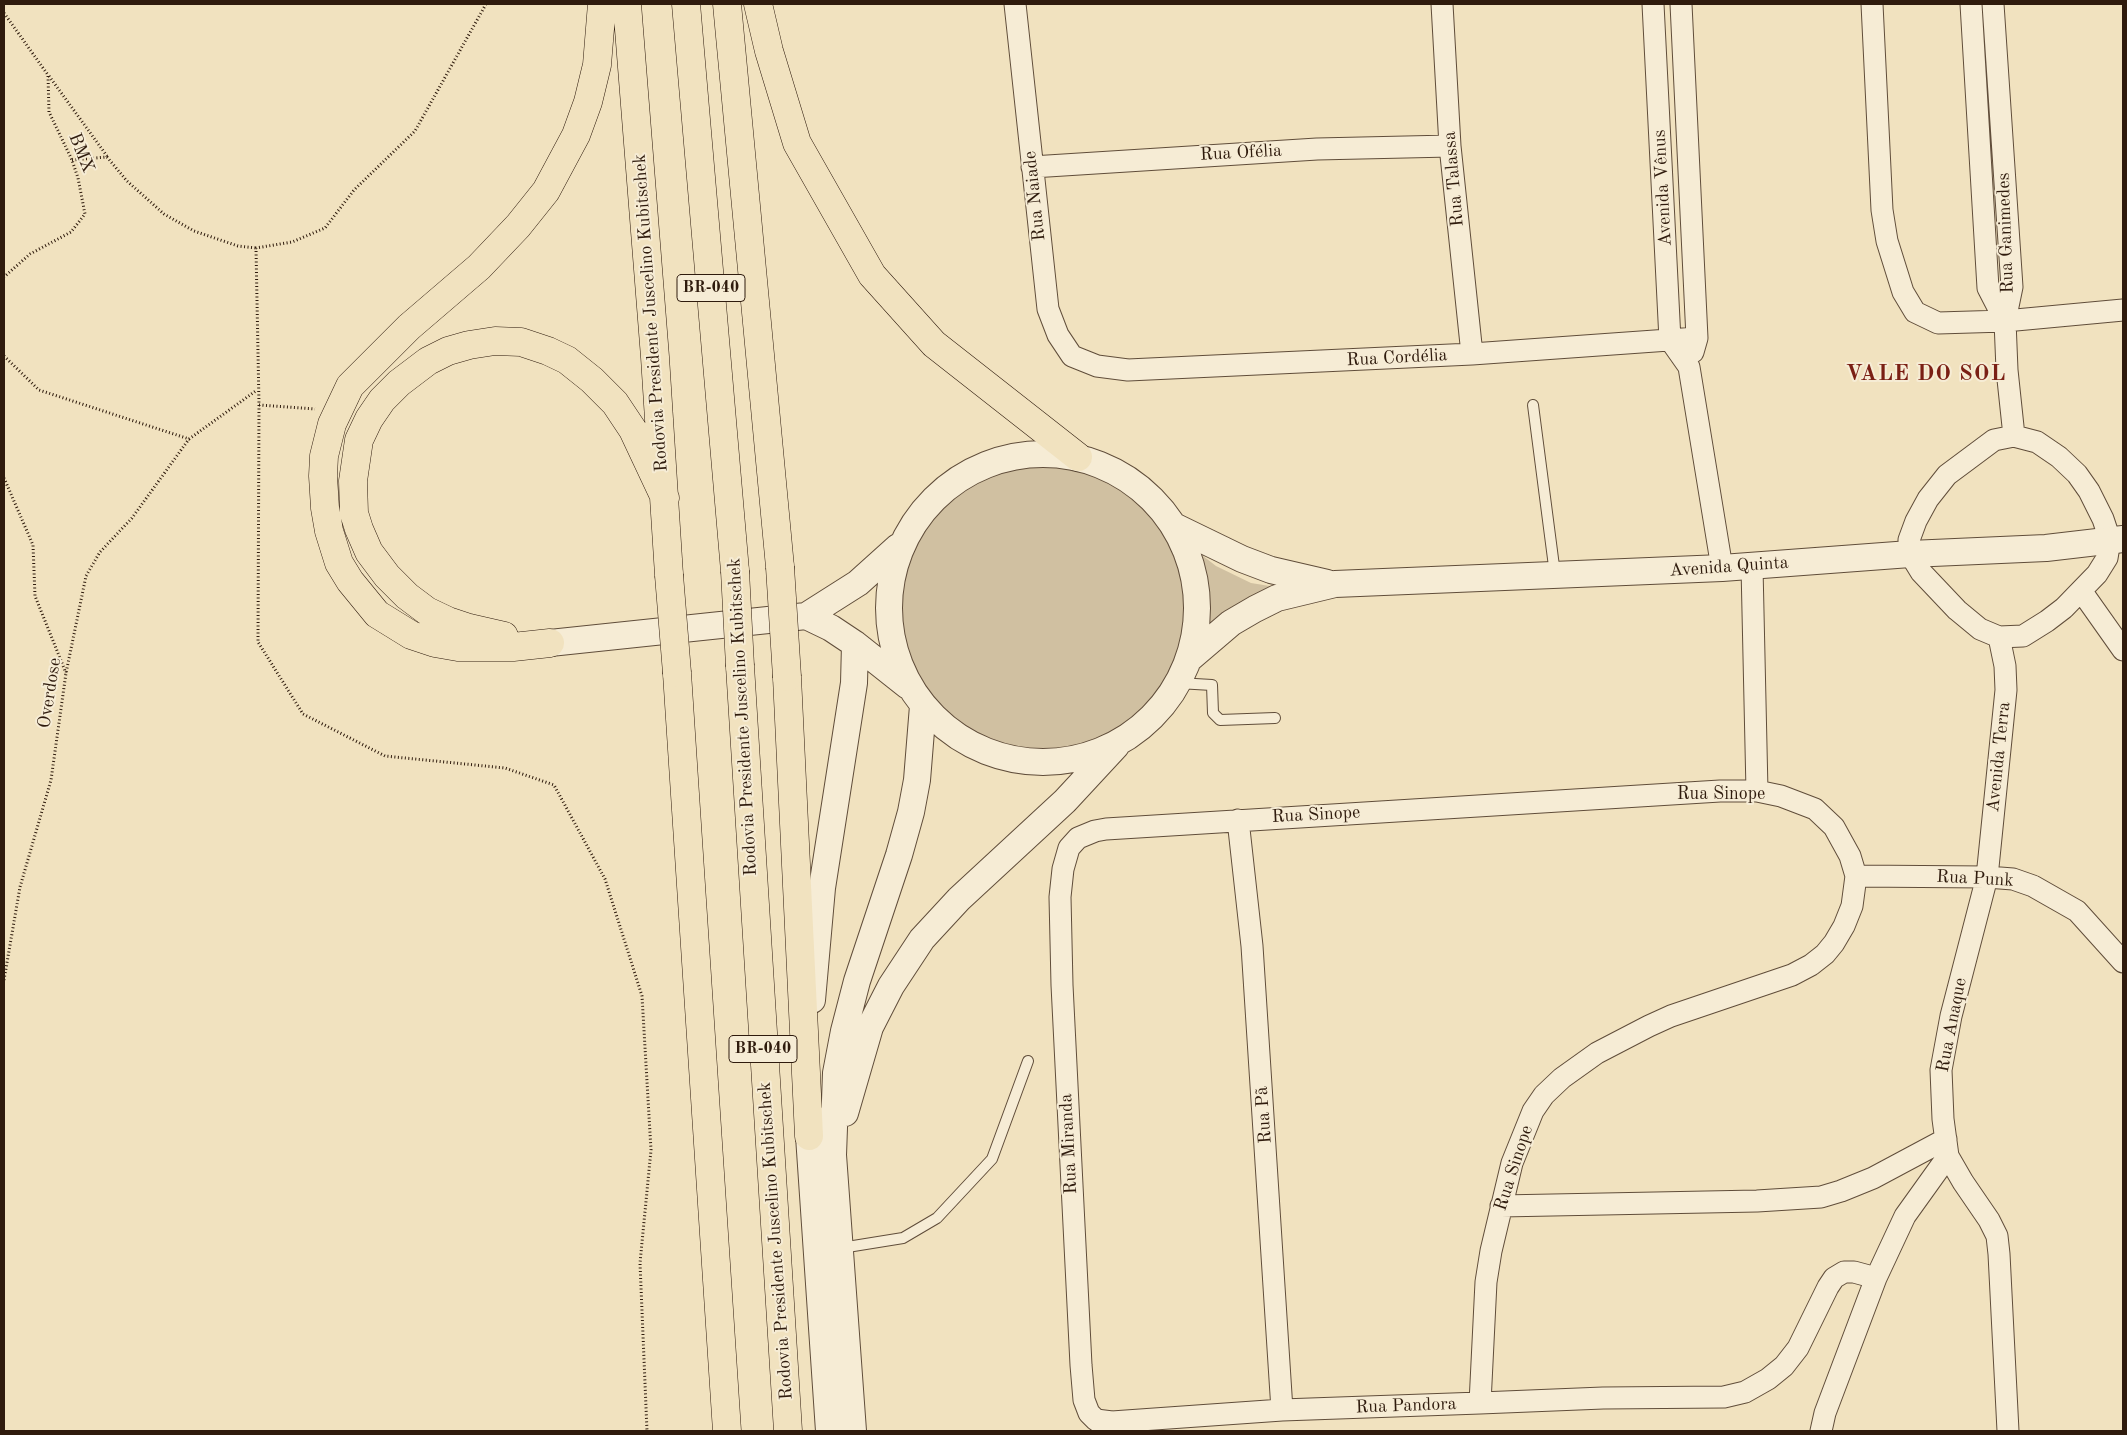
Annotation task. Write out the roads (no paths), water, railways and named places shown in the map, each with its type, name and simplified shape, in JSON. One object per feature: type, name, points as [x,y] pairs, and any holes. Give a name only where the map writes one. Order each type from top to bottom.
[{"type":"highway","points":[[550,643],[485,648],[458,647],[435,643],[412,635],[377,614],[366,602],[339,563],[329,531],[325,508],[324,456],[332,424],[350,386],[408,327],[479,267],[518,226],[546,191],[576,136],[588,102],[597,65],[602,4]]},
{"type":"highway","name":"Rodovia Presidente Juscelino Kubitschek","points":[[627,4],[665,498],[727,1431]]},
{"type":"highway","name":"Rodovia Presidente Juscelino Kubitschek","points":[[686,4],[735,572],[765,1086],[788,1431]]},
{"type":"highway","points":[[727,4],[780,567],[809,1136]]},
{"type":"highway","points":[[758,4],[769,51],[797,143],[872,275],[934,344],[1078,457]]},
{"type":"highway","points":[[550,643],[498,636],[469,628],[427,611],[407,596],[387,576],[369,552],[354,513],[354,462],[359,440],[369,419],[382,400],[414,371],[428,361],[448,351],[495,341],[522,342],[548,351],[567,360],[592,380],[615,403],[633,430],[665,498]]},
{"type":"street","name":"Rua Naiade","points":[[1015,4],[1048,309],[1058,335],[1072,356],[1097,366]]},
{"type":"street","name":"Rua Talassa","points":[[1442,4],[1450,146],[1472,354]]},
{"type":"street","name":"Avenida Vênus","points":[[1652,4],[1670,340],[1689,367]]},
{"type":"street","name":"Avenida Vênus","points":[[1681,4],[1697,338],[1689,367],[1722,568]]},
{"type":"street","points":[[1872,4],[1882,210],[1887,242],[1903,292],[1915,312],[1938,323],[2005,320],[2123,310]]},
{"type":"street","name":"Rua Ganimedes","points":[[1971,4],[1988,288],[2005,320]]},
{"type":"street","name":"Rua Ganimedes","points":[[1993,4],[2012,286],[2005,320]]},
{"type":"street","name":"Rua Ofélia","points":[[1032,167],[1317,149],[1450,146]]},
{"type":"street","points":[[2005,320],[2007,370],[2014,436]]},
{"type":"street","name":"Rua Cordélia","points":[[1097,366],[1128,370],[1472,354],[1697,338]]},
{"type":"street","points":[[2014,436],[2037,442],[2077,474],[2116,540],[2097,574],[2082,592],[2047,621],[2023,636],[1999,637],[1980,629],[1957,610],[1921,572],[1910,554],[1909,540],[1928,498],[1947,475],[1994,440],[2014,436]]},
{"type":"street","points":[[833,1155],[870,1027],[891,986],[922,938],[959,899],[1065,801],[1122,741],[1144,725],[1163,705],[1178,683],[1190,658],[1198,613],[1193,568],[1174,526],[1149,495],[1116,471],[1078,457],[1035,453],[993,461],[955,480],[923,509],[901,545],[890,578],[887,612],[892,645],[904,678],[918,698],[917,780],[911,812],[899,855],[857,981],[844,1031],[836,1073],[833,1155],[853,1431]]},
{"type":"street","name":"Avenida Quinta","points":[[1174,526],[1242,559],[1272,570],[1335,584]]},
{"type":"street","name":"Avenida Quinta","points":[[1190,658],[1231,623],[1255,609],[1277,598],[1335,584],[1752,567],[1910,554],[2046,548],[2116,540]]},
{"type":"street","points":[[550,643],[806,616],[858,583],[901,545]]},
{"type":"street","points":[[1752,567],[1758,791]]},
{"type":"street","points":[[2082,592],[2123,650]]},
{"type":"street","points":[[806,616],[832,628],[856,644],[918,698],[955,735],[994,754],[1038,762],[1081,757],[1122,741]]},
{"type":"street","name":"Avenida Terra","points":[[1987,877],[2006,690],[2005,666],[1999,637]]},
{"type":"street","points":[[829,1431],[809,1136],[813,983],[822,888],[854,683],[856,644]]},
{"type":"street","name":"Rua Sinope","points":[[1068,848],[1078,838],[1106,829],[1720,791],[1758,791],[1781,796],[1814,809],[1834,827],[1850,856],[1856,876],[1852,906],[1844,926],[1834,942],[1811,965],[1792,975],[1671,1016],[1649,1026],[1597,1054],[1562,1078],[1544,1095],[1533,1111],[1512,1163],[1501,1206],[1486,1282],[1480,1403]]},
{"type":"street","name":"Rua Pã","points":[[1238,820],[1254,966],[1282,1410]]},
{"type":"street","name":"Rua Miranda","points":[[1068,848],[1063,869],[1060,897],[1069,1132],[1081,1365],[1084,1400],[1089,1413],[1096,1420],[1112,1422]]},
{"type":"street","name":"Rua Punk","points":[[1856,876],[1987,877],[2013,879],[2033,886],[2077,911],[2123,962]]},
{"type":"street","name":"Rua Anaque","points":[[1987,877],[1951,1016],[1941,1070],[1943,1119],[1947,1147],[1963,1182],[1989,1220],[1997,1236],[2000,1254],[2008,1431]]},
{"type":"street","points":[[1501,1206],[1757,1202],[1821,1196],[1841,1191],[1947,1147]]},
{"type":"street","points":[[1821,1431],[1825,1413],[1876,1278],[1904,1216],[1947,1147]]},
{"type":"street","name":"Rua Pandora","points":[[1112,1422],[1282,1410],[1604,1398],[1724,1397],[1745,1392],[1768,1379],[1784,1366],[1798,1348],[1834,1278],[1844,1272],[1854,1272],[1876,1278]]},
{"type":"lane","points":[[1533,405],[1555,576]]},
{"type":"lane","points":[[1178,683],[1212,685],[1213,713],[1220,720],[1275,718]]},
{"type":"lane","points":[[840,1248],[903,1238],[936,1218],[992,1159],[1028,1061]]},
{"type":"district","name":"VALE DO SOL","points":[[1926,374]]}]
